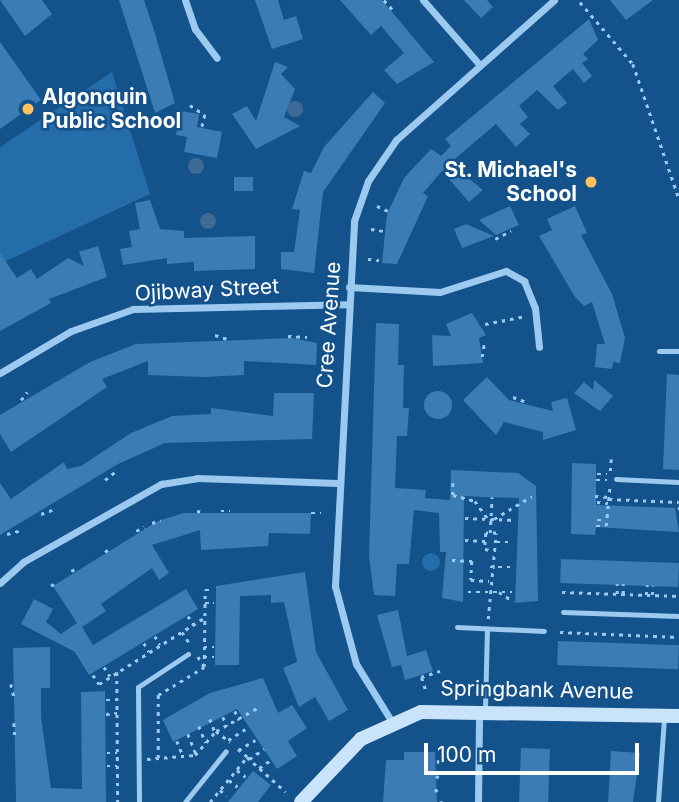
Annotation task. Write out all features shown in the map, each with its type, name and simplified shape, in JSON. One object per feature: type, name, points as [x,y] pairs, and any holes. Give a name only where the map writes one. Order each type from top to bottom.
[{"type":"main road","name":"Springbank Avenue","points":[[301,802],[354,745],[392,722],[427,711],[482,709],[672,715]]},
{"type":"street","points":[[185,0],[195,29],[217,58]]},
{"type":"street","points":[[423,0],[480,65]]},
{"type":"street","name":"Cree Avenue","points":[[392,722],[342,627],[335,586],[337,483],[354,221],[376,166],[405,130],[554,0]]},
{"type":"street","points":[[348,287],[440,292],[506,271],[524,281],[536,314],[539,347]]},
{"type":"street","name":"Ojibway Street","points":[[0,373],[71,331],[133,309],[347,304]]},
{"type":"street","points":[[0,583],[23,562],[161,484],[194,478],[337,483]]},
{"type":"street","points":[[478,802],[482,709]]},
{"type":"lane","points":[[659,351],[679,351]]},
{"type":"lane","points":[[612,478],[679,482]]},
{"type":"lane","points":[[564,612],[679,616]]},
{"type":"lane","points":[[457,627],[544,631]]},
{"type":"lane","points":[[482,709],[487,629]]},
{"type":"lane","points":[[139,802],[138,687],[188,654]]},
{"type":"lane","points":[[658,802],[672,715]]},
{"type":"lane","points":[[185,802],[226,751]]},
{"type":"path","points":[[382,0],[393,10]]},
{"type":"path","points":[[580,2],[632,64],[679,198]]},
{"type":"path","points":[[190,105],[205,115],[202,127]]},
{"type":"path","points":[[377,206],[388,211]]},
{"type":"path","points":[[371,229],[383,231]]},
{"type":"path","points":[[495,239],[511,231]]},
{"type":"path","points":[[368,259],[379,260]]},
{"type":"path","points":[[485,324],[536,314]]},
{"type":"path","points":[[215,335],[227,339]]},
{"type":"path","points":[[288,336],[307,337]]},
{"type":"path","points":[[482,357],[484,344]]},
{"type":"path","points":[[21,400],[27,392]]},
{"type":"path","points":[[513,397],[527,402]]},
{"type":"path","points":[[596,526],[606,526],[612,478],[611,459]]},
{"type":"path","points":[[105,481],[116,471]]},
{"type":"path","points":[[597,474],[612,478]]},
{"type":"path","points":[[596,480],[612,478]]},
{"type":"path","points":[[453,483],[456,497]]},
{"type":"path","points":[[515,496],[515,503]]},
{"type":"path","points":[[491,519],[515,503],[527,503],[533,496]]},
{"type":"path","points":[[595,496],[609,500]]},
{"type":"path","points":[[452,502],[456,497]]},
{"type":"path","points":[[456,497],[475,501],[491,519]]},
{"type":"path","points":[[485,541],[490,533],[492,497]]},
{"type":"path","points":[[627,500],[627,505]]},
{"type":"path","points":[[633,505],[634,500]]},
{"type":"path","points":[[597,502],[673,502],[679,503],[679,510]]},
{"type":"path","points":[[673,502],[673,507]]},
{"type":"path","points":[[41,514],[55,509]]},
{"type":"path","points":[[197,511],[204,512]]},
{"type":"path","points":[[221,511],[230,511]]},
{"type":"path","points":[[311,513],[321,513]]},
{"type":"path","points":[[465,518],[515,520]]},
{"type":"path","points":[[152,523],[160,520]]},
{"type":"path","points":[[597,520],[606,520]]},
{"type":"path","points":[[136,531],[144,527]]},
{"type":"path","points":[[7,534],[22,530]]},
{"type":"path","points":[[490,533],[496,542]]},
{"type":"path","points":[[465,540],[485,541]]},
{"type":"path","points":[[485,541],[490,550],[487,629]]},
{"type":"path","points":[[496,542],[513,542]]},
{"type":"path","points":[[490,550],[496,542]]},
{"type":"path","points":[[105,552],[110,548]]},
{"type":"path","points":[[452,560],[472,561],[471,580],[489,581]]},
{"type":"path","points":[[490,567],[511,567]]},
{"type":"path","points":[[71,571],[77,568]]},
{"type":"path","points":[[51,586],[56,582]]},
{"type":"path","points":[[617,594],[618,584]]},
{"type":"path","points":[[623,584],[623,594]]},
{"type":"path","points":[[571,585],[571,592]]},
{"type":"path","points":[[577,585],[577,592]]},
{"type":"path","points":[[646,595],[647,585]]},
{"type":"path","points":[[594,593],[595,586]]},
{"type":"path","points":[[600,586],[600,593]]},
{"type":"path","points":[[653,586],[653,595]]},
{"type":"path","points":[[670,589],[670,596]]},
{"type":"path","points":[[562,592],[677,596],[676,589]]},
{"type":"path","points":[[204,667],[205,590],[212,590]]},
{"type":"path","points":[[468,592],[512,592]]},
{"type":"path","points":[[499,592],[513,601]]},
{"type":"path","points":[[205,603],[214,603]]},
{"type":"path","points":[[188,616],[194,625]]},
{"type":"path","points":[[93,675],[99,684],[204,617],[212,616]]},
{"type":"path","points":[[179,625],[204,667]]},
{"type":"path","points":[[204,629],[211,629]]},
{"type":"path","points":[[168,632],[171,639]]},
{"type":"path","points":[[560,632],[679,637],[678,645]]},
{"type":"path","points":[[568,640],[569,632]]},
{"type":"path","points":[[580,633],[580,640]]},
{"type":"path","points":[[586,641],[587,633]]},
{"type":"path","points":[[603,634],[603,642]]},
{"type":"path","points":[[609,642],[610,634]]},
{"type":"path","points":[[632,635],[632,643]]},
{"type":"path","points":[[639,635],[639,643]]},
{"type":"path","points":[[155,636],[160,646]]},
{"type":"path","points":[[655,644],[656,636]]},
{"type":"path","points":[[661,644],[662,636]]},
{"type":"path","points":[[144,643],[149,652]]},
{"type":"path","points":[[204,647],[214,647]]},
{"type":"path","points":[[128,656],[132,663]]},
{"type":"path","points":[[204,657],[214,657]]},
{"type":"path","points":[[117,663],[118,802]]},
{"type":"path","points":[[104,667],[110,677]]},
{"type":"path","points":[[158,758],[158,695],[204,667]]},
{"type":"path","points":[[425,689],[421,677],[440,671]]},
{"type":"path","points":[[11,684],[14,697]]},
{"type":"path","points":[[106,700],[117,700]]},
{"type":"path","points":[[147,770],[147,759],[196,754],[216,732],[251,715],[261,706]]},
{"type":"path","points":[[248,709],[251,715]]},
{"type":"path","points":[[235,711],[239,720]]},
{"type":"path","points":[[106,714],[117,713]]},
{"type":"path","points":[[223,717],[227,726]]},
{"type":"path","points":[[210,719],[216,732],[286,792]]},
{"type":"path","points":[[14,723],[15,736]]},
{"type":"path","points":[[109,727],[117,726]]},
{"type":"path","points":[[199,726],[206,743]]},
{"type":"path","points":[[228,740],[247,728]]},
{"type":"path","points":[[188,734],[196,754]]},
{"type":"path","points":[[109,740],[117,740]]},
{"type":"path","points":[[238,750],[255,740]]},
{"type":"path","points":[[177,741],[183,756]]},
{"type":"path","points":[[212,801],[248,758],[264,749]]},
{"type":"path","points":[[107,753],[117,753]]},
{"type":"path","points":[[258,768],[271,760]]},
{"type":"path","points":[[438,760],[440,765]]},
{"type":"path","points":[[107,766],[118,766]]},
{"type":"path","points":[[237,769],[246,777]]},
{"type":"path","points":[[436,778],[442,772]]},
{"type":"path","points":[[109,779],[117,778]]},
{"type":"path","points":[[229,780],[238,787]]},
{"type":"path","points":[[435,789],[441,794]]},
{"type":"path","points":[[220,790],[227,796]]},
{"type":"path","points":[[110,792],[118,791]]},
{"type":"shaded area","points":[[112,72],[150,194],[0,264],[0,147]]},
{"type":"shaded area","points":[[292,101],[298,101],[303,109],[301,115],[292,117],[287,112],[287,106]]},
{"type":"shaded area","points":[[193,158],[199,158],[204,166],[202,172],[193,174],[188,169],[188,163]]},
{"type":"shaded area","points":[[208,213],[214,215],[214,227],[208,229],[202,227],[200,221],[202,215]]},
{"type":"shaded area","points":[[427,553],[435,553],[440,562],[438,569],[427,571],[422,566],[422,558]]},
{"type":"building","points":[[0,0],[42,0],[52,14],[25,36]]},
{"type":"building","points":[[119,0],[144,0],[154,30],[175,103],[155,113]]},
{"type":"building","points":[[255,0],[278,0],[284,20],[296,16],[303,39],[272,49]]},
{"type":"building","points":[[340,0],[382,0],[434,62],[397,84],[384,70],[404,53],[381,26],[371,35]]},
{"type":"building","points":[[464,0],[487,0],[493,7],[481,18]]},
{"type":"building","points":[[610,0],[653,0],[626,20]]},
{"type":"building","points":[[589,19],[598,40],[583,54],[588,59],[582,63],[592,76],[584,83],[573,69],[553,86],[567,103],[558,110],[537,90],[519,106],[528,117],[520,124],[530,134],[516,147],[496,124],[450,163],[483,190],[469,202],[442,171],[423,193],[428,196],[397,264],[382,263],[387,214],[404,178],[431,149],[441,156],[451,146],[445,139]]},
{"type":"building","points":[[0,42],[41,100],[0,129]]},
{"type":"building","points":[[275,62],[288,67],[281,74],[295,89],[284,117],[300,126],[256,149],[232,114],[247,106],[256,121]]},
{"type":"building","points":[[373,92],[385,103],[323,192],[314,273],[281,269],[281,252],[294,252],[300,210],[292,209],[304,171],[311,173],[324,147]]},
{"type":"building","points":[[180,111],[199,114],[197,127],[222,132],[217,158],[184,152],[187,137],[176,135]]},
{"type":"building","points":[[234,177],[253,177],[253,191],[234,191]]},
{"type":"building","points":[[150,200],[160,229],[184,231],[184,238],[255,236],[255,269],[194,271],[194,262],[167,264],[167,258],[123,265],[120,249],[132,247],[129,231],[140,229],[135,203]]},
{"type":"building","points":[[510,206],[519,225],[496,235],[479,220]]},
{"type":"building","points":[[575,206],[587,233],[581,235],[612,294],[625,338],[620,363],[613,362],[612,369],[595,367],[597,344],[605,344],[592,302],[584,306],[575,297],[539,236],[552,230],[547,219]]},
{"type":"building","points":[[466,224],[494,236],[462,248],[454,229]]},
{"type":"building","points":[[98,246],[107,277],[49,299],[51,303],[0,331],[0,253],[17,278],[31,269],[37,279],[68,258],[84,266],[79,252]]},
{"type":"building","points":[[472,313],[486,335],[479,338],[483,363],[433,366],[432,335],[451,336],[446,324]]},
{"type":"building","points":[[376,323],[399,324],[398,365],[404,365],[403,408],[409,408],[407,436],[397,436],[395,488],[426,490],[425,498],[450,500],[451,470],[518,473],[536,486],[538,601],[515,603],[519,498],[464,496],[463,602],[442,598],[446,552],[440,552],[439,513],[414,510],[409,564],[397,564],[395,596],[374,595],[369,556]]},
{"type":"building","points":[[292,338],[317,343],[316,365],[244,361],[244,375],[204,377],[148,375],[148,361],[102,379],[107,387],[11,452],[0,434],[0,415],[90,362],[136,344]]},
{"type":"building","points":[[667,374],[679,375],[679,470],[663,469]]},
{"type":"building","points":[[487,377],[509,400],[553,411],[551,402],[567,398],[576,430],[543,440],[543,432],[504,422],[496,435],[463,400]]},
{"type":"building","points":[[594,380],[613,396],[600,411],[574,393],[584,382],[593,390]]},
{"type":"building","points":[[438,391],[448,395],[452,405],[448,415],[438,419],[428,415],[424,405],[428,395]]},
{"type":"building","points":[[274,393],[314,393],[312,439],[165,443],[118,464],[0,535],[0,483],[11,499],[64,462],[67,469],[81,466],[131,433],[172,416],[211,414],[211,408],[273,416]]},
{"type":"building","points":[[572,463],[596,464],[596,505],[675,508],[679,532],[596,527],[595,535],[571,534]]},
{"type":"building","points":[[184,513],[311,513],[310,534],[269,533],[268,546],[201,550],[200,530],[152,545],[169,573],[159,580],[152,568],[101,604],[106,611],[82,627],[93,645],[186,589],[198,609],[89,675],[75,652],[21,624],[34,599],[53,609],[46,622],[61,634],[77,623],[53,586],[158,521]]},
{"type":"building","points":[[561,559],[679,563],[678,587],[560,583]]},
{"type":"building","points":[[305,572],[316,652],[348,710],[329,721],[315,697],[299,707],[283,668],[297,662],[284,602],[271,603],[271,595],[240,596],[239,665],[215,665],[216,586]]},
{"type":"building","points":[[398,610],[407,656],[426,650],[433,671],[405,680],[401,665],[392,667],[377,615]]},
{"type":"building","points":[[558,641],[679,645],[678,669],[557,665]]},
{"type":"building","points":[[50,647],[50,688],[41,688],[41,717],[51,788],[82,789],[81,692],[105,691],[106,802],[16,802],[13,648]]},
{"type":"building","points":[[263,678],[278,713],[292,705],[307,728],[288,741],[297,756],[277,769],[237,709],[173,742],[163,720],[210,693]]},
{"type":"building","points":[[521,748],[550,749],[548,802],[519,802]]},
{"type":"building","points":[[611,751],[640,753],[633,802],[608,802]]},
{"type":"building","points":[[404,752],[435,752],[437,802],[383,802],[386,760],[404,760]]},
{"type":"building","points":[[253,771],[271,785],[258,802],[228,802]]},
{"type":"place","name":"Algonquin Public School","points":[[28,109]]},
{"type":"place","name":"St. Michael's School","points":[[591,182]]}]
